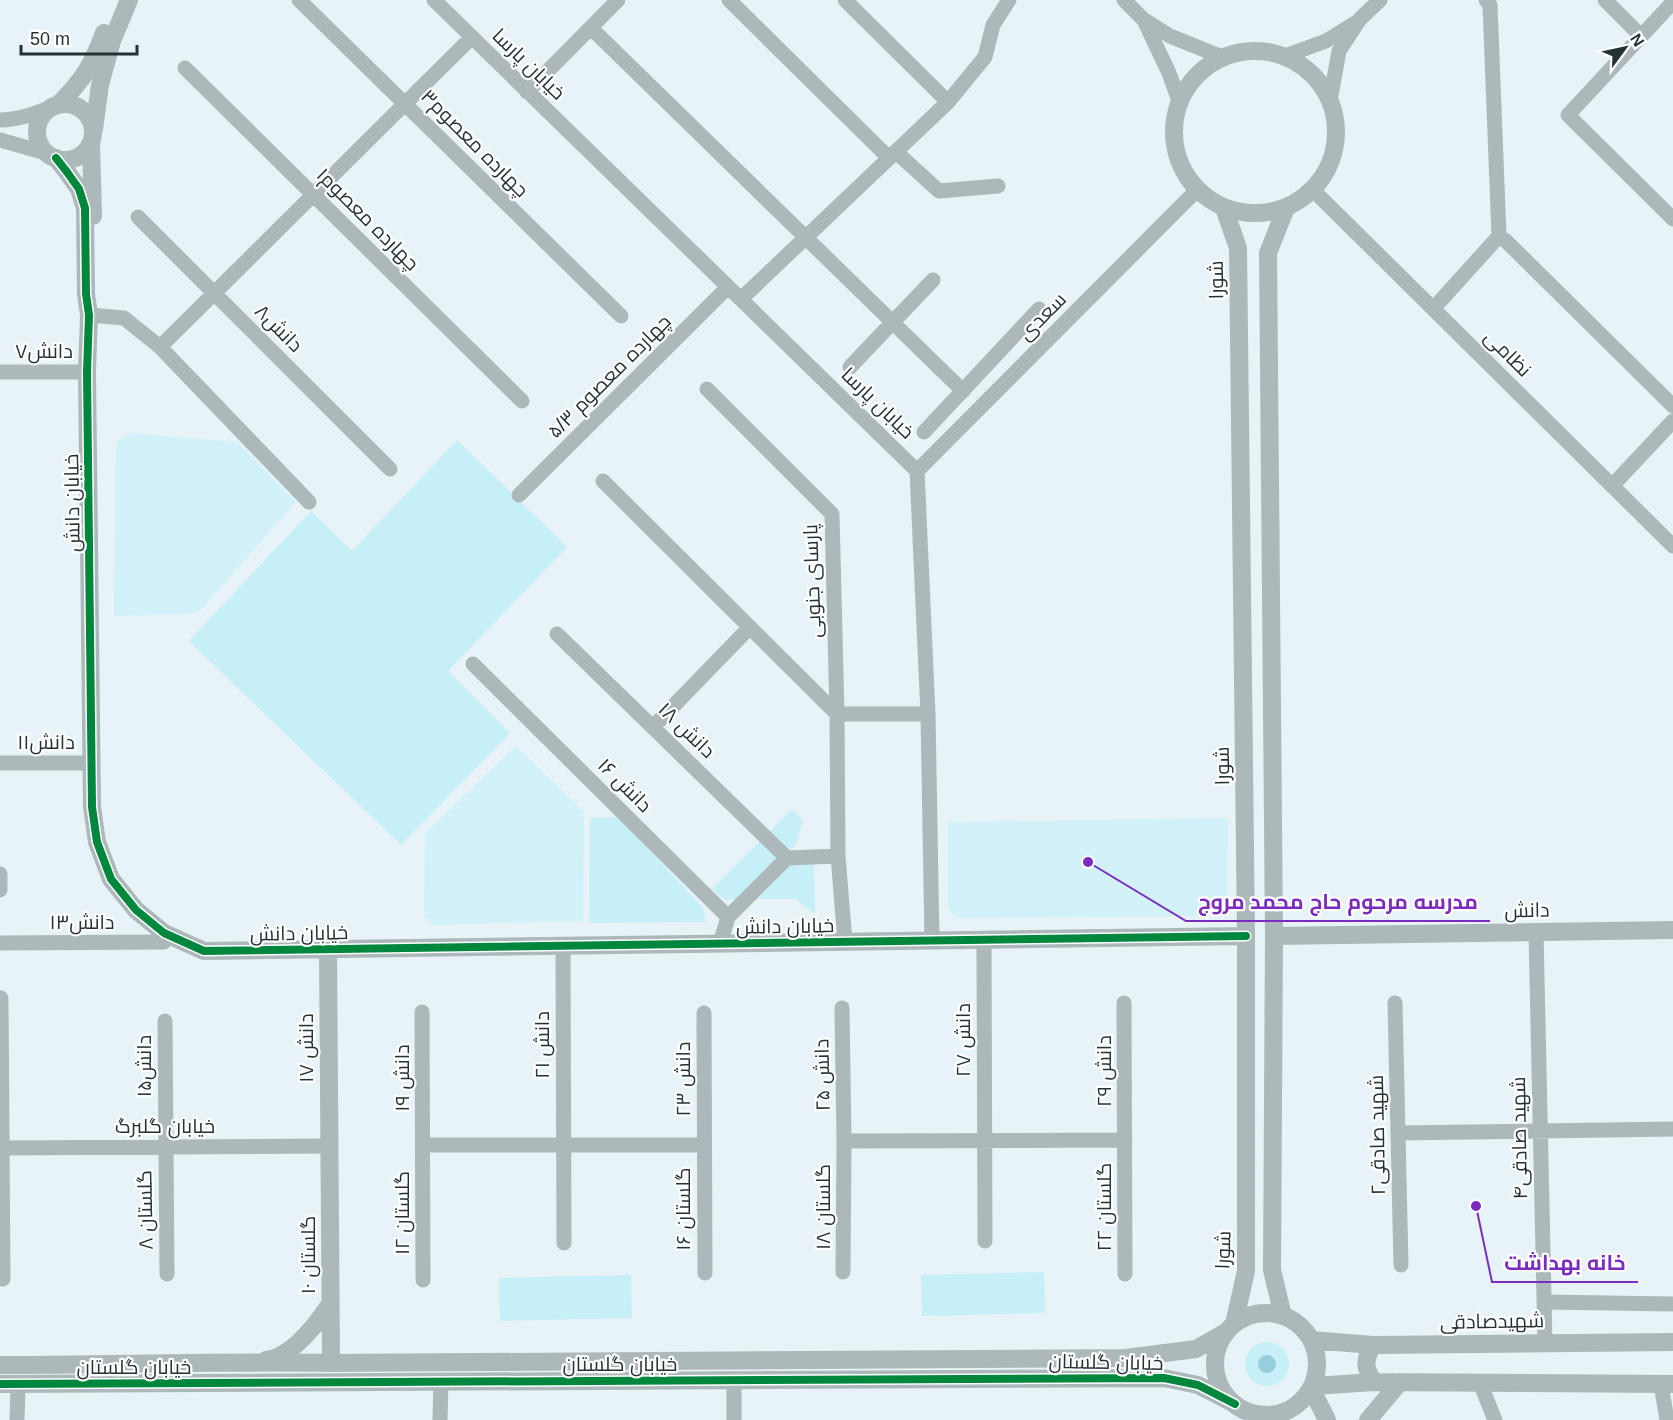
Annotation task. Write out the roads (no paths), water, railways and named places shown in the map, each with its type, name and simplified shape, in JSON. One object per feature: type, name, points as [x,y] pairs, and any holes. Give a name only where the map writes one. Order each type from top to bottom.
[{"type":"street","points":[[51,156],[40,145],[37,135],[38,124],[42,115],[77,87],[89,69],[116,0]]},
{"type":"street","name":"خیابان دانش","points":[[89,315],[96,297],[92,139],[100,85],[112,41],[129,0]]},
{"type":"street","name":"چهارده معصوم۳","points":[[299,0],[621,316]]},
{"type":"street","name":"خیابان پارسا","points":[[434,0],[917,471]]},
{"type":"street","points":[[527,92],[618,0]]},
{"type":"street","points":[[729,0],[892,155],[939,191],[998,186]]},
{"type":"street","points":[[845,0],[948,102]]},
{"type":"street","points":[[741,299],[948,102],[985,57],[993,25],[1009,0]]},
{"type":"street","points":[[1124,0],[1144,19],[1181,41],[1222,57]]},
{"type":"street","points":[[1330,100],[1312,74],[1286,56],[1254,50],[1222,57],[1196,75],[1179,101],[1173,133],[1179,164],[1197,190],[1224,208],[1255,214],[1286,208],[1313,190],[1330,163],[1336,132],[1330,100],[1339,51],[1360,20],[1380,0]]},
{"type":"street","points":[[1433,309],[1499,236],[1490,5],[1486,0]]},
{"type":"street","points":[[1605,0],[1641,36]]},
{"type":"street","points":[[1670,12],[1641,36],[1568,116],[1673,219]]},
{"type":"street","points":[[1144,19],[1179,101]]},
{"type":"street","points":[[1286,56],[1326,41],[1360,20]]},
{"type":"street","points":[[591,28],[963,391]]},
{"type":"street","points":[[160,347],[472,37]]},
{"type":"street","name":"چهارده معصوم۱","points":[[185,68],[522,400]]},
{"type":"street","points":[[0,120],[24,117],[69,103],[80,107],[92,123],[92,139],[85,152],[76,158],[66,160],[0,140]]},
{"type":"street","name":"خیابان دانش","points":[[51,156],[67,172],[79,189],[85,208],[86,294],[89,315],[87,372],[92,807],[97,842],[111,879],[136,910],[164,933],[204,951],[1246,936]]},
{"type":"street","name":"سعدی","points":[[917,471],[1197,190]]},
{"type":"street","name":"نظامی","points":[[1313,190],[1673,546]]},
{"type":"street","name":"شورا","points":[[1224,208],[1238,249],[1246,936],[1246,1271],[1230,1328]]},
{"type":"street","points":[[1283,1316],[1272,1270],[1274,936],[1268,250],[1286,208]]},
{"type":"street","name":"دانش۸","points":[[138,217],[390,469]]},
{"type":"street","points":[[1505,240],[1673,406]]},
{"type":"street","points":[[1238,249],[1245,245],[1253,245],[1262,246],[1268,250]]},
{"type":"street","points":[[850,367],[933,280]]},
{"type":"street","name":"چهارده معصوم ۵/۳","points":[[519,495],[728,287]]},
{"type":"street","points":[[924,432],[1039,309]]},
{"type":"street","points":[[89,315],[124,318],[160,347],[309,502]]},
{"type":"street","name":"دانش۷","points":[[0,372],[87,372]]},
{"type":"street","name":"پارسای جنوبی","points":[[707,389],[831,513],[837,714],[838,856],[845,942]]},
{"type":"street","points":[[1612,486],[1673,421]]},
{"type":"street","points":[[917,471],[928,714],[932,941]]},
{"type":"street","points":[[603,481],[837,714],[928,714]]},
{"type":"street","points":[[653,727],[750,627]]},
{"type":"street","name":"دانش ۱۸","points":[[557,634],[787,858]]},
{"type":"street","name":"دانش ۱۶","points":[[473,664],[728,917]]},
{"type":"street","name":"دانش۱۱","points":[[0,763],[92,763]]},
{"type":"street","points":[[720,944],[728,917],[787,858],[838,856]]},
{"type":"street","points":[[0,874],[0,890]]},
{"type":"street","name":"دانش","points":[[1274,936],[1673,930]]},
{"type":"street","name":"شهید صادقی۴","points":[[1536,932],[1545,1343]]},
{"type":"street","name":"دانش ۲۷","points":[[984,940],[985,1241]]},
{"type":"street","name":"دانش۱۳","points":[[0,944],[164,942]]},
{"type":"street","name":"دانش ۲۱","points":[[563,946],[564,1243]]},
{"type":"street","name":"دانش ۱۷","points":[[328,949],[329,1146]]},
{"type":"street","points":[[1,998],[3,1279]]},
{"type":"street","name":"دانش ۲۹","points":[[1125,1003],[1125,1140]]},
{"type":"street","name":"شهید صادقی۲","points":[[1395,1003],[1401,1265]]},
{"type":"street","name":"دانش ۲۵","points":[[842,1008],[844,1141]]},
{"type":"street","name":"دانش ۱۹","points":[[422,1012],[423,1145]]},
{"type":"street","name":"دانش ۲۳","points":[[704,1013],[704,1145]]},
{"type":"street","name":"دانش۱۵","points":[[165,1021],[166,1147]]},
{"type":"street","points":[[1398,1133],[1673,1129]]},
{"type":"street","points":[[844,1141],[1125,1140]]},
{"type":"street","name":"گلستان ۲۲","points":[[1125,1140],[1125,1274]]},
{"type":"street","name":"گلستان ۱۸","points":[[843,1272],[844,1141]]},
{"type":"street","points":[[423,1145],[704,1145]]},
{"type":"street","name":"گلستان ۱۲","points":[[423,1145],[423,1280]]},
{"type":"street","name":"گلستان ۱۶","points":[[704,1145],[705,1273]]},
{"type":"street","name":"خیابان گلبرگ","points":[[1,1148],[329,1146]]},
{"type":"street","name":"گلستان ۱۰","points":[[329,1146],[331,1363]]},
{"type":"street","name":"گلستان ۸","points":[[166,1147],[167,1274]]},
{"type":"street","points":[[1544,1302],[1673,1304]]},
{"type":"street","points":[[249,1362],[274,1359],[296,1344],[315,1326],[330,1304]]},
{"type":"street","points":[[1266,1312],[1283,1316],[1299,1324],[1311,1340],[1317,1359],[1312,1387],[1302,1400],[1288,1411],[1258,1416],[1234,1404],[1222,1389],[1216,1370],[1217,1350],[1230,1328],[1249,1316],[1266,1312]]},
{"type":"street","name":"خیابان گلستان","points":[[0,1365],[1126,1358],[1196,1349],[1230,1328]]},
{"type":"street","name":"شهیدصادقی","points":[[1311,1340],[1373,1345],[1673,1342]]},
{"type":"street","points":[[1373,1345],[1366,1364],[1368,1374],[1374,1382]]},
{"type":"street","name":"خیابان گلستان","points":[[9,1384],[1164,1378],[1198,1385],[1234,1404]]},
{"type":"street","points":[[734,1380],[734,1420]]},
{"type":"street","points":[[440,1420],[441,1381]]},
{"type":"street","points":[[1312,1387],[1374,1382],[1667,1384],[1667,1420]]},
{"type":"street","points":[[1368,1420],[1400,1382]]},
{"type":"street","points":[[1480,1383],[1495,1420]]},
{"type":"street","points":[[9,1384],[17,1420]]},
{"type":"street","points":[[1312,1387],[1327,1420]]},
{"type":"place","name":"مدرسه مرحوم حاج محمد مروج","points":[[1088,862]]},
{"type":"place","name":"خانه بهداشت","points":[[1476,1206]]}]
